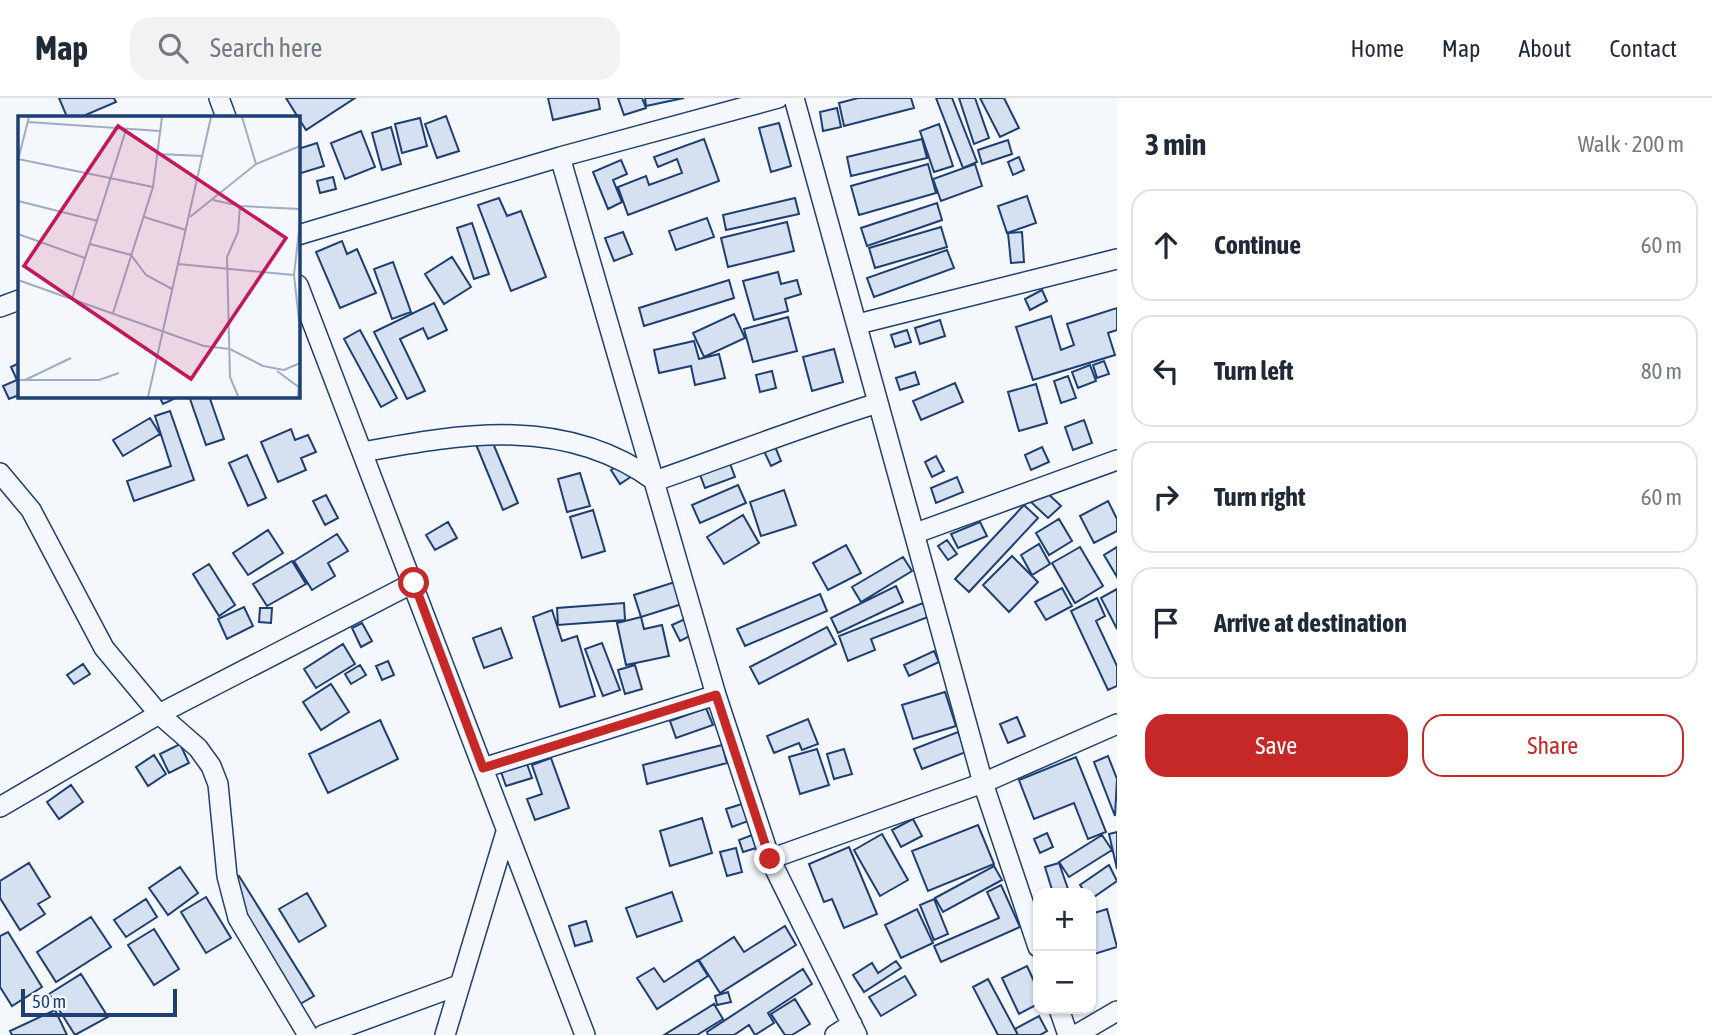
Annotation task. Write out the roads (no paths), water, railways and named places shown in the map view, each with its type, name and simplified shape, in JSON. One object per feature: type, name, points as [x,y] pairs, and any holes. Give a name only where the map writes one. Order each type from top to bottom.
[{"type":"street","points":[[219,98],[226,116]]},
{"type":"street","points":[[299,235],[560,157],[778,98]]},
{"type":"street","points":[[794,98],[983,783],[1033,932]]},
{"type":"street","points":[[560,157],[716,695],[770,859],[855,1030],[835,1035]]},
{"type":"street","points":[[858,324],[1117,259]]},
{"type":"street","points":[[299,288],[585,1035]]},
{"type":"street","points":[[0,307],[18,300]]},
{"type":"street","points":[[656,481],[765,442],[795,428],[878,403]]},
{"type":"street","points":[[363,452],[477,434],[529,435],[598,449],[628,461],[656,481]]},
{"type":"street","points":[[916,533],[1117,460]]},
{"type":"street","points":[[0,473],[31,510],[104,648],[159,713],[198,748],[211,766],[219,784],[227,876],[238,918],[308,1035]]},
{"type":"street","points":[[0,807],[159,713],[414,583]]},
{"type":"street","points":[[483,768],[716,695]]},
{"type":"street","points":[[770,859],[983,783],[1117,724]]},
{"type":"street","points":[[445,1035],[506,832]]},
{"type":"street","points":[[323,1035],[458,985]]},
{"type":"street","points":[[1076,1035],[1117,1011]]},
{"type":"street","points":[[1061,1014],[1068,1035]]}]
